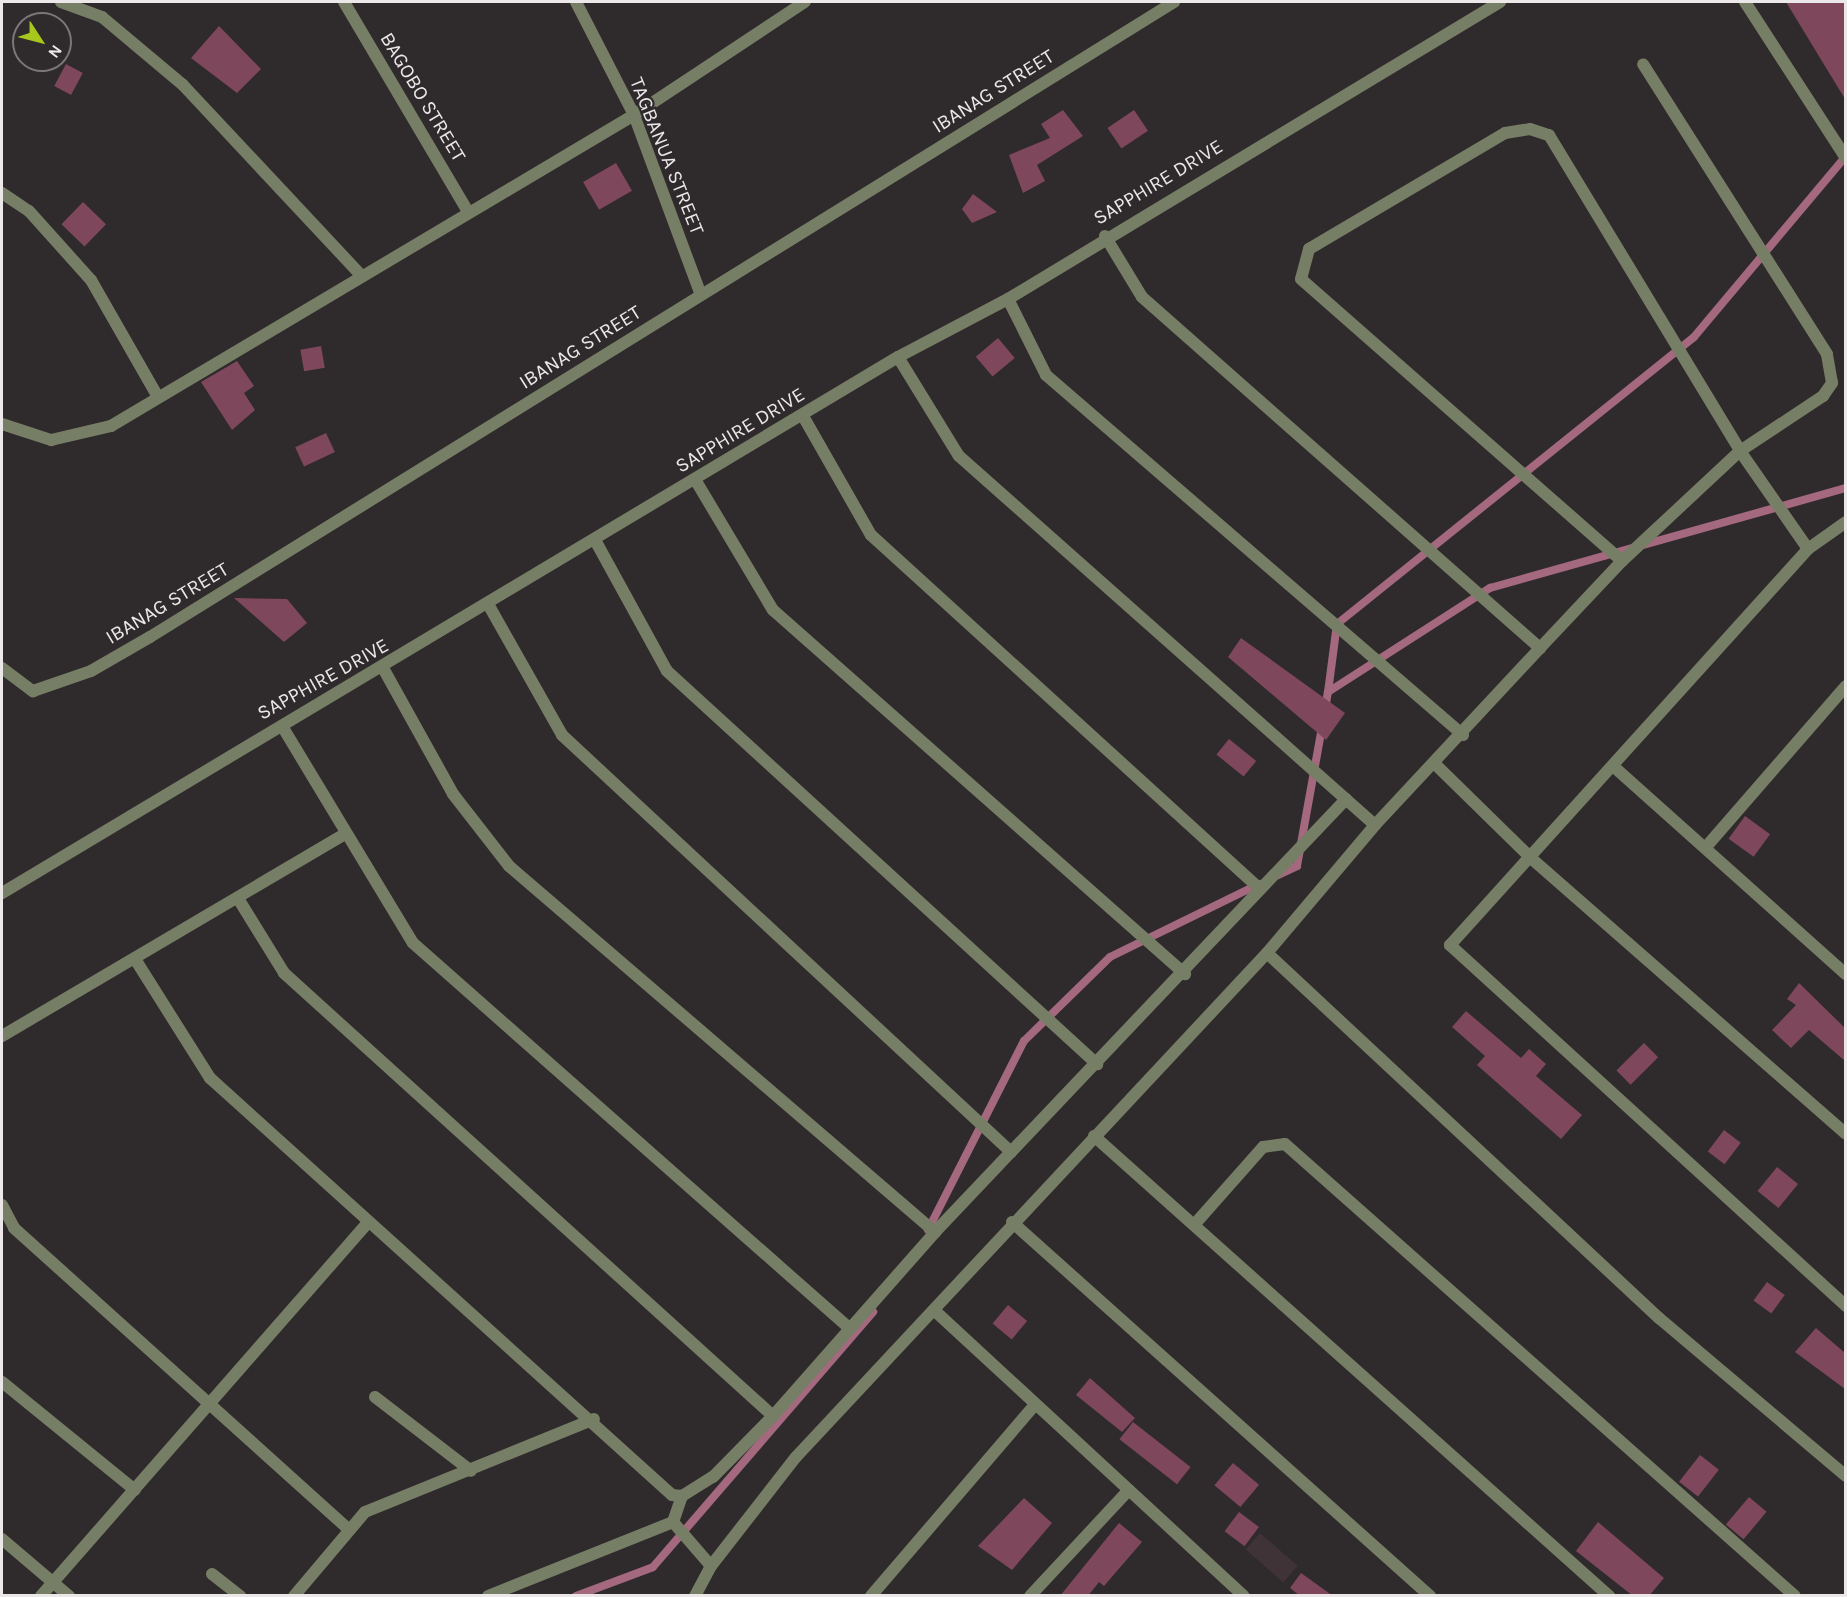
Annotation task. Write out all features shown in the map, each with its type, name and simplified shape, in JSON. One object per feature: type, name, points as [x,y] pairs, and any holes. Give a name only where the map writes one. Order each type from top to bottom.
[{"type":"street","points":[[61,2],[102,17],[183,85],[361,275]]},
{"type":"street","name":"BAGOBO STREET","points":[[344,2],[468,212]]},
{"type":"street","name":"TAGBANUA STREET","points":[[576,2],[634,115],[701,295]]},
{"type":"street","name":"IBANAG STREET","points":[[2,668],[33,692],[91,671],[1174,2]]},
{"type":"street","name":"SAPPHIRE DRIVE","points":[[2,893],[696,481],[898,357],[1008,299],[1105,236],[1500,2]]},
{"type":"street","points":[[1745,2],[1845,158]]},
{"type":"street","points":[[2,424],[51,440],[111,426],[361,275],[634,115],[801,3]]},
{"type":"street","points":[[695,1596],[711,1566],[796,1457],[935,1311],[1012,1222],[1267,953],[1375,825],[1463,735],[1540,648],[1622,561],[1740,451],[1822,396],[1834,373],[1642,64]]},
{"type":"street","points":[[1622,561],[1301,279],[1309,249],[1505,133],[1530,129],[1549,135],[1740,451],[1808,549]]},
{"type":"street","points":[[2,193],[29,211],[91,280],[158,397]]},
{"type":"street","points":[[1105,236],[1142,297],[1540,648]]},
{"type":"street","points":[[1008,299],[1046,375],[1463,735]]},
{"type":"street","points":[[898,357],[959,456],[1375,825]]},
{"type":"street","points":[[803,416],[871,535],[1259,888]]},
{"type":"street","points":[[696,481],[773,610],[1185,974]]},
{"type":"street","points":[[1845,522],[1808,549],[1532,859],[1450,945],[1845,1306]]},
{"type":"street","points":[[595,540],[667,671],[1097,1064]]},
{"type":"street","points":[[488,604],[562,735],[1011,1152]]},
{"type":"street","points":[[383,668],[453,794],[509,866],[935,1232]]},
{"type":"street","points":[[1706,847],[1845,686]]},
{"type":"street","points":[[282,726],[345,834],[413,943],[848,1328]]},
{"type":"street","points":[[1435,764],[1532,859],[1845,1134]]},
{"type":"street","points":[[1613,766],[1845,974]]},
{"type":"street","points":[[135,959],[210,1078],[368,1222],[594,1419],[672,1495],[682,1496],[713,1477],[773,1416],[848,1328],[935,1232],[1185,974],[1259,888],[1346,800]]},
{"type":"street","points":[[2,1036],[239,900],[345,834]]},
{"type":"street","points":[[239,900],[284,974],[773,1416]]},
{"type":"street","points":[[1267,953],[1659,1318],[1845,1476]]},
{"type":"street","points":[[1094,1136],[1609,1596]]},
{"type":"street","points":[[1194,1225],[1263,1147],[1285,1144],[1795,1596]]},
{"type":"street","points":[[2,1205],[14,1228],[210,1401],[348,1529]]},
{"type":"street","points":[[41,1596],[368,1222]]},
{"type":"street","points":[[1012,1222],[1430,1596]]},
{"type":"street","points":[[935,1311],[1034,1406],[1244,1596]]},
{"type":"street","points":[[2,1382],[135,1490]]},
{"type":"street","points":[[375,1397],[471,1471]]},
{"type":"street","points":[[871,1596],[1034,1406]]},
{"type":"street","points":[[294,1596],[348,1529],[365,1512],[471,1471],[594,1419]]},
{"type":"street","points":[[1030,1596],[1129,1490]]},
{"type":"street","points":[[488,1596],[673,1522],[682,1496]]},
{"type":"street","points":[[673,1522],[711,1566]]},
{"type":"street","points":[[2,1539],[69,1596]]},
{"type":"street","points":[[212,1574],[240,1596]]},
{"type":"shaded area","points":[[1260,1533],[1298,1566],[1283,1582],[1246,1550]]},
{"type":"building","points":[[1786,2],[1845,2],[1845,99]]},
{"type":"building","points":[[219,26],[261,69],[237,93],[191,58]]},
{"type":"building","points":[[72,67],[83,73],[71,95],[54,86],[62,72],[72,72]]},
{"type":"building","points":[[1063,110],[1083,136],[1037,165],[1045,181],[1023,193],[1009,155],[1050,138],[1041,124]]},
{"type":"building","points":[[1134,110],[1148,131],[1121,149],[1107,128]]},
{"type":"building","points":[[616,163],[632,191],[599,210],[583,182]]},
{"type":"building","points":[[973,194],[997,212],[972,223],[962,209]]},
{"type":"building","points":[[83,202],[106,224],[84,247],[61,224]]},
{"type":"building","points":[[998,338],[1015,358],[992,377],[976,357]]},
{"type":"building","points":[[321,346],[325,368],[304,371],[300,350]]},
{"type":"building","points":[[237,361],[254,386],[244,393],[255,410],[232,430],[201,382]]},
{"type":"building","points":[[326,433],[335,452],[304,466],[295,447]]},
{"type":"building","points":[[234,598],[287,599],[307,623],[284,642]]},
{"type":"building","points":[[1241,638],[1345,713],[1326,740],[1228,657]]},
{"type":"building","points":[[1229,739],[1256,761],[1244,777],[1216,755]]},
{"type":"building","points":[[1745,816],[1770,834],[1754,857],[1729,839]]},
{"type":"building","points":[[1799,983],[1845,1028],[1845,1061],[1809,1030],[1791,1048],[1772,1030],[1796,1005],[1787,999]]},
{"type":"building","points":[[1466,1011],[1521,1058],[1529,1049],[1546,1064],[1536,1076],[1582,1115],[1561,1139],[1477,1065],[1485,1056],[1452,1027]]},
{"type":"building","points":[[1644,1043],[1658,1057],[1631,1085],[1616,1071]]},
{"type":"building","points":[[1724,1130],[1741,1143],[1725,1164],[1708,1152]]},
{"type":"building","points":[[1777,1167],[1798,1184],[1778,1208],[1757,1191]]},
{"type":"building","points":[[1767,1282],[1785,1295],[1771,1314],[1753,1301]]},
{"type":"building","points":[[1008,1305],[1027,1321],[1012,1339],[993,1323]]},
{"type":"building","points":[[1816,1328],[1845,1353],[1845,1389],[1795,1352]]},
{"type":"building","points":[[1090,1378],[1135,1418],[1122,1432],[1076,1395]]},
{"type":"building","points":[[1133,1422],[1191,1467],[1177,1484],[1119,1439]]},
{"type":"building","points":[[1700,1455],[1719,1470],[1698,1497],[1679,1482]]},
{"type":"building","points":[[1233,1463],[1259,1485],[1240,1507],[1214,1485]]},
{"type":"building","points":[[1749,1497],[1767,1512],[1743,1539],[1726,1525]]},
{"type":"building","points":[[1024,1498],[1052,1523],[1012,1570],[978,1546]]},
{"type":"building","points":[[1239,1512],[1259,1527],[1245,1546],[1225,1531]]},
{"type":"building","points":[[1598,1522],[1664,1578],[1649,1596],[1633,1596],[1576,1551]]},
{"type":"building","points":[[1119,1523],[1142,1542],[1104,1586],[1099,1582],[1088,1596],[1060,1596]]},
{"type":"building","points":[[1301,1573],[1333,1596],[1300,1596],[1290,1588]]},
{"type":"waterway","points":[[1328,692],[1337,624],[1694,337],[1846,156]]},
{"type":"waterway","points":[[1325,710],[1328,692],[1490,588],[1846,488]]},
{"type":"waterway","points":[[1278,875],[1297,866],[1322,727]]},
{"type":"waterway","points":[[928,1230],[1024,1041],[1110,957],[1259,884]]},
{"type":"waterway","points":[[576,1596],[653,1567],[873,1312]]}]
